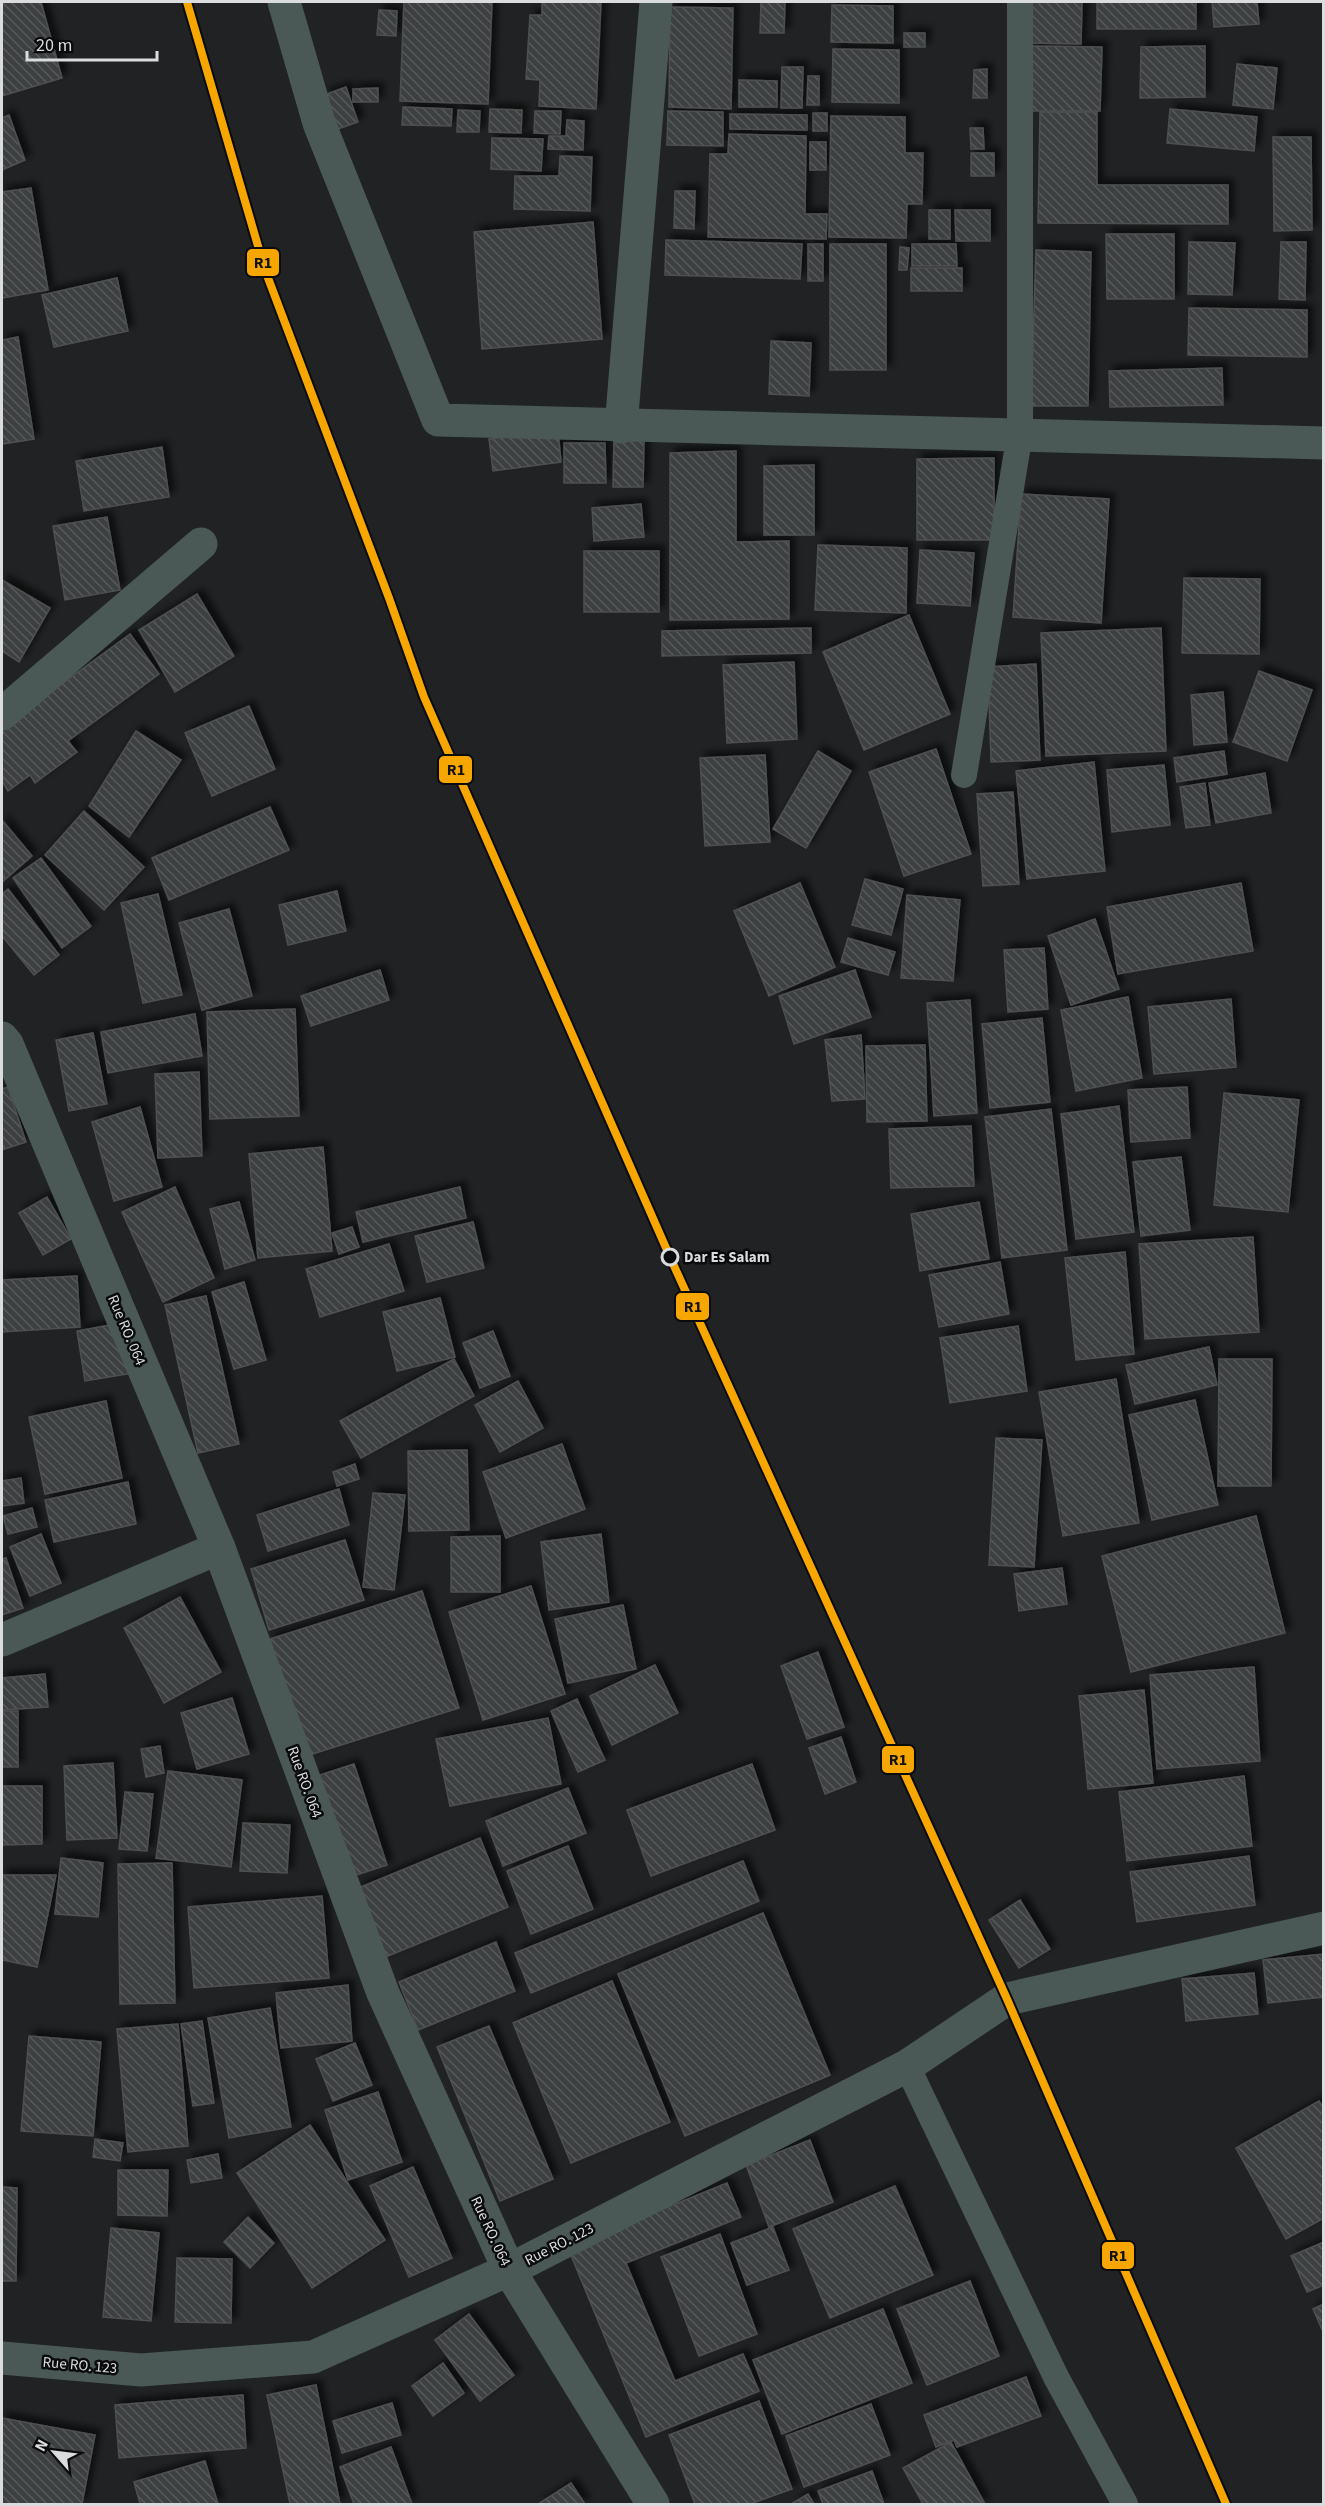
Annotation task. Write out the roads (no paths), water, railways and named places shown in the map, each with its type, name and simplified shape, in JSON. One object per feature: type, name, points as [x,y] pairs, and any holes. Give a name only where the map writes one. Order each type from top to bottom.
[{"type":"street","points":[[284,2],[319,123],[438,420],[621,427],[1020,434],[1323,443]]},
{"type":"street","points":[[621,427],[656,2]]},
{"type":"street","points":[[2,714],[201,544]]},
{"type":"street","name":"Rue RO. 064","points":[[3,1043],[219,1548],[383,1993],[509,2270],[653,2505]]},
{"type":"street","points":[[2,1640],[219,1548]]},
{"type":"street","name":"Rue RO. 123","points":[[2,2358],[141,2370],[313,2357],[509,2270],[907,2066],[1007,1999],[1323,1928]]},
{"type":"lane","points":[[964,775],[1020,434],[1020,2]]},
{"type":"lane","points":[[907,2066],[1056,2377],[1125,2505]]},
{"type":"place","name":"Dar Es Salam","points":[[670,1257]]}]
